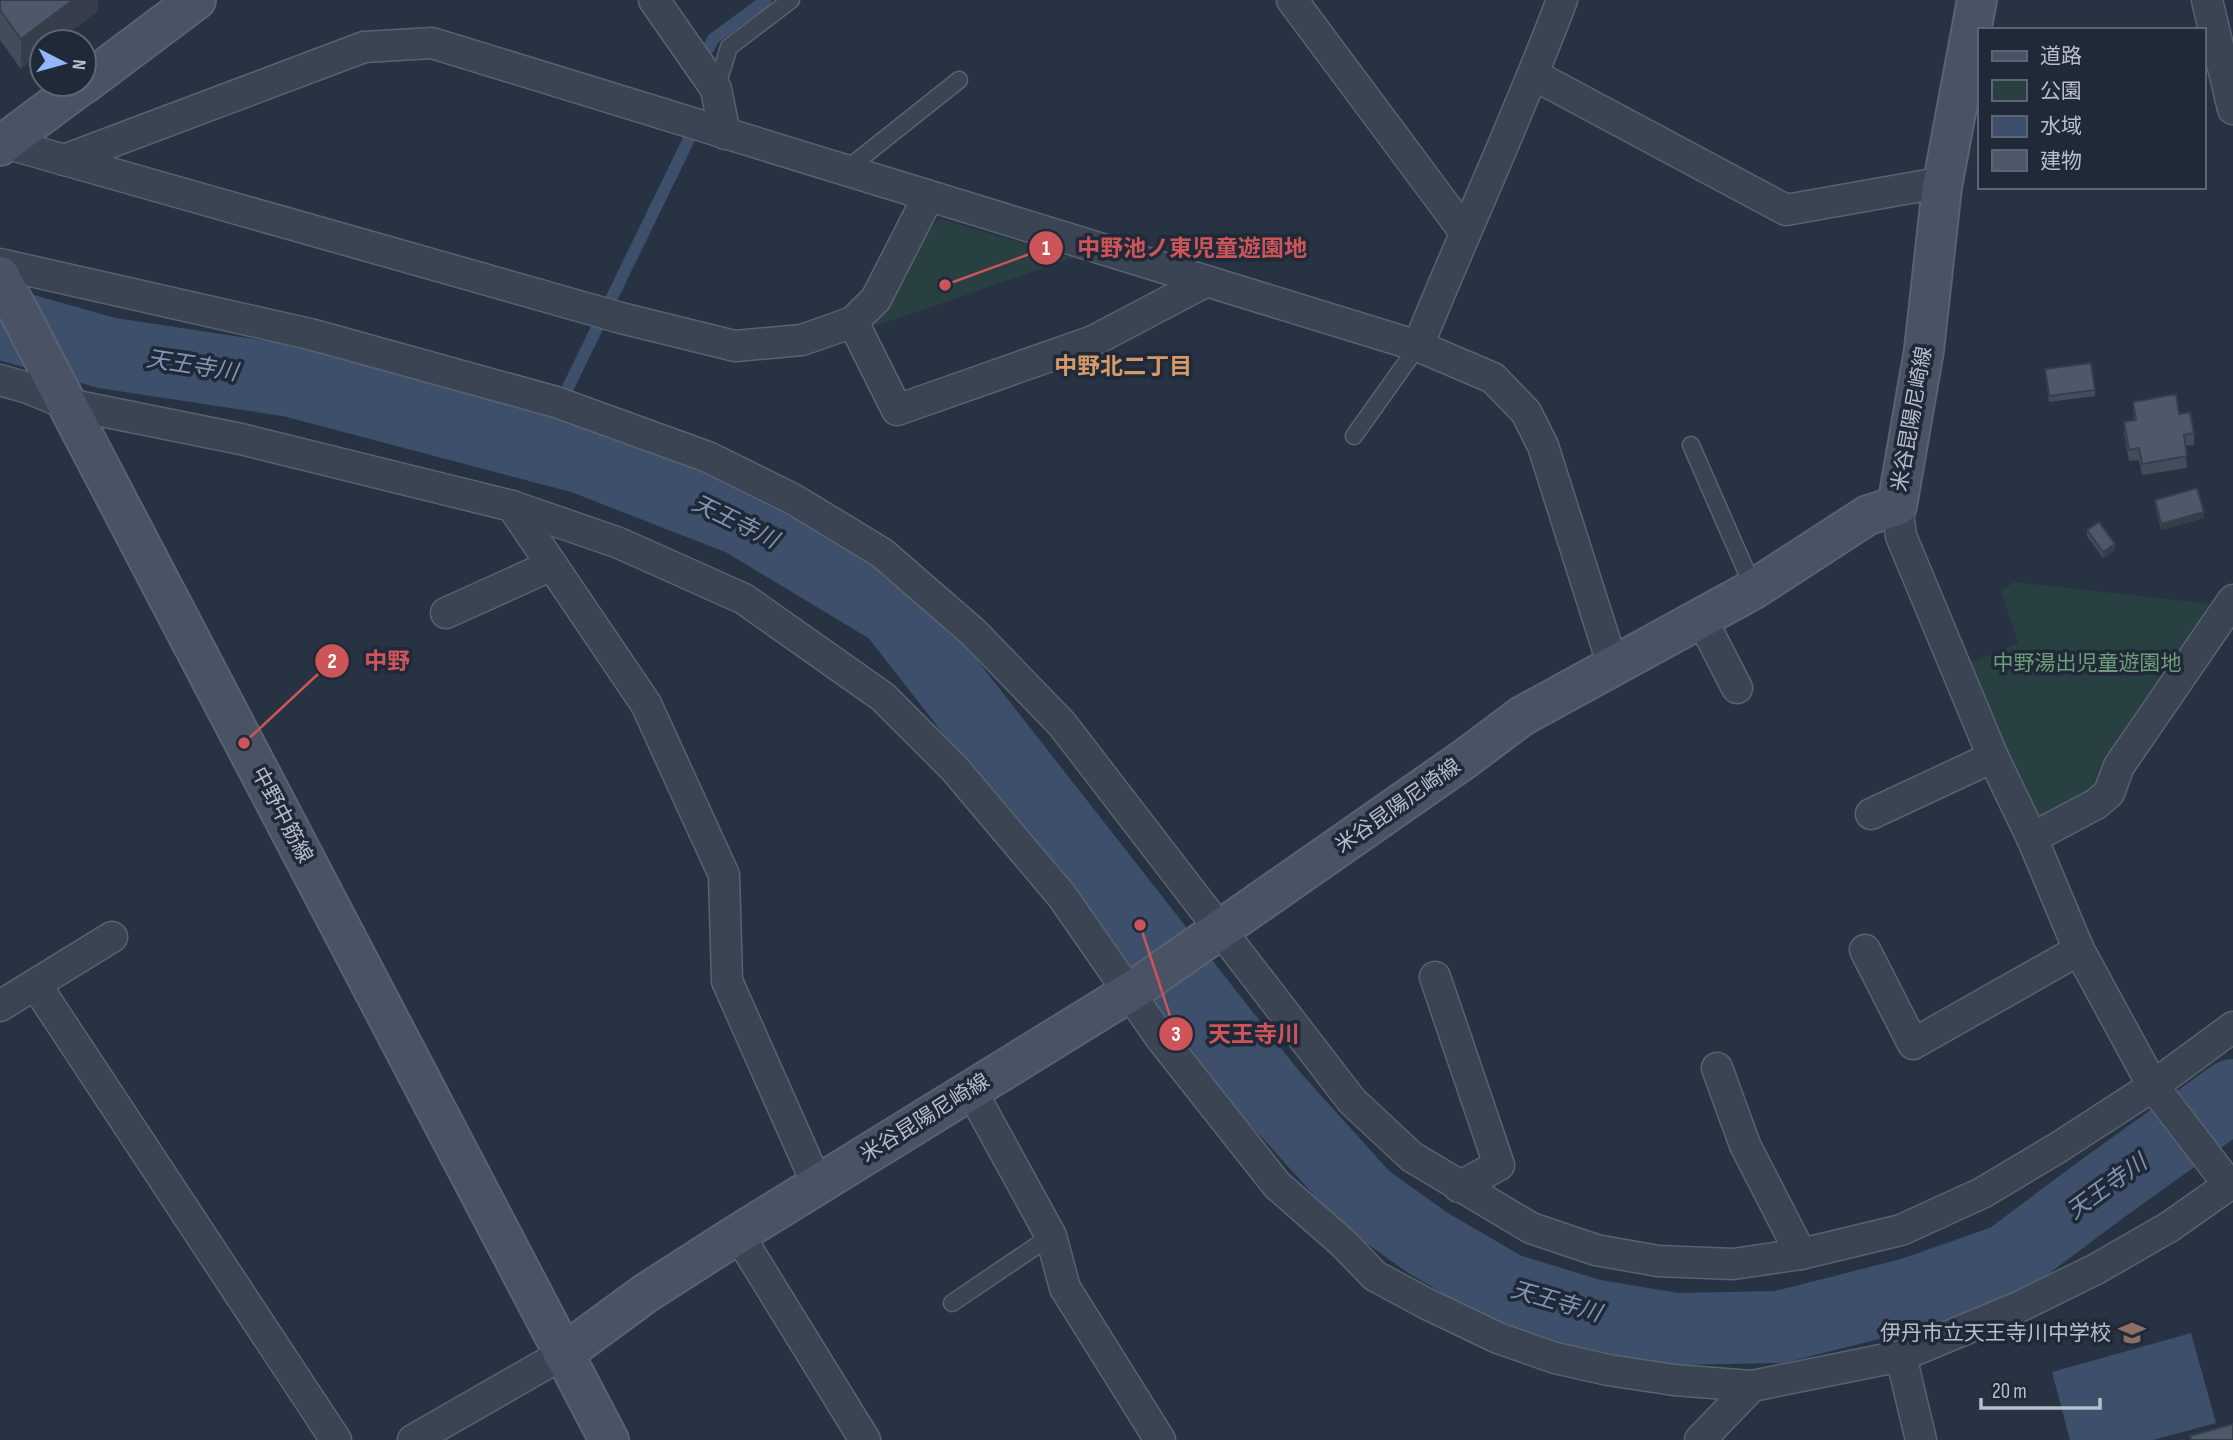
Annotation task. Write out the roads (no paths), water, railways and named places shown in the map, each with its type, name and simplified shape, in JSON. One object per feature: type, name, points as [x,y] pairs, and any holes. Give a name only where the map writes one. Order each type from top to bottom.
[{"type":"main road","points":[[98,74],[196,0]]},
{"type":"main road","name":"米谷昆陽尼崎線","points":[[563,1354],[646,1293],[738,1234],[1134,990],[1522,716],[1754,589],[1868,515],[1897,506],[1924,350],[1942,187],[1978,0]]},
{"type":"main road","points":[[2,145],[65,98]]},
{"type":"main road","name":"中野中筋線","points":[[1,274],[563,1354]]},
{"type":"main road","points":[[563,1354],[608,1440]]},
{"type":"street","points":[[654,0],[716,89],[726,134]]},
{"type":"street","points":[[1292,0],[1464,231]]},
{"type":"street","points":[[1418,346],[1464,231],[1534,75],[1562,0]]},
{"type":"street","points":[[2209,1],[2233,109]]},
{"type":"street","points":[[64,160],[364,47],[432,43],[1418,346],[1493,379],[1526,412],[1543,446],[1613,666]]},
{"type":"street","points":[[1534,75],[1786,210],[1927,185],[1942,187]]},
{"type":"street","points":[[2,145],[64,160],[608,314],[735,346],[802,341],[853,322],[876,299],[928,197]]},
{"type":"street","points":[[1,274],[310,334],[562,405],[708,457],[793,499],[882,553],[974,633],[1062,724],[1212,936],[1352,1101],[1412,1157],[1459,1187],[1531,1228],[1596,1250],[1658,1261],[1733,1264],[1801,1254],[1901,1230],[1982,1193],[2158,1093],[2233,1027]]},
{"type":"street","points":[[853,322],[897,410],[1093,341],[1207,281]]},
{"type":"street","points":[[0,380],[512,506],[619,542],[744,598],[883,697],[954,768],[1062,895],[1134,990],[1160,1037],[1278,1185],[1343,1243],[1375,1276],[1498,1338],[1555,1358],[1661,1378],[1752,1386],[1900,1356],[2021,1306],[2096,1269],[2169,1227],[2225,1178],[2158,1093],[2079,950],[2032,838],[1993,757],[1901,536],[1897,506]]},
{"type":"street","points":[[512,506],[646,704],[724,875],[727,981],[817,1184]]},
{"type":"street","points":[[446,613],[552,565]]},
{"type":"street","points":[[2032,838],[2096,804],[2109,793],[2119,766],[2233,600]]},
{"type":"street","points":[[1701,618],[1737,688]]},
{"type":"street","points":[[1871,814],[1993,757]]},
{"type":"street","points":[[0,1006],[112,937]]},
{"type":"street","points":[[1865,950],[1913,1044],[2079,950]]},
{"type":"street","points":[[1436,977],[1499,1165],[1459,1187]]},
{"type":"street","points":[[36,985],[336,1440]]},
{"type":"street","points":[[1717,1068],[1745,1145],[1801,1254]]},
{"type":"street","points":[[971,1090],[1051,1236],[1065,1288],[1160,1440]]},
{"type":"street","points":[[738,1234],[865,1440]]},
{"type":"street","points":[[413,1440],[563,1354]]},
{"type":"street","points":[[1900,1356],[1921,1440]]},
{"type":"street","points":[[1700,1440],[1752,1386]]},
{"type":"lane","points":[[716,89],[729,47],[791,0]]},
{"type":"lane","points":[[847,169],[959,80]]},
{"type":"lane","points":[[1354,436],[1418,346]]},
{"type":"lane","points":[[1691,445],[1754,589]]},
{"type":"lane","points":[[952,1303],[1051,1236]]},
{"type":"water","points":[[2191,1333],[2216,1423],[2153,1440],[2070,1440],[2052,1372]]},
{"type":"waterway","points":[[708,49],[713,39],[766,0]]},
{"type":"waterway","points":[[539,447],[691,135]]},
{"type":"waterway","name":"天王寺川","points":[[0,323],[107,353],[291,381],[583,458],[742,520],[893,611],[1272,1095],[1365,1198],[1428,1243],[1507,1289],[1592,1315],[1675,1329],[1779,1327],[1910,1294],[2007,1260],[2233,1095]]},
{"type":"place","name":"中野池ノ東児童遊園地","points":[[945,285]]},
{"type":"place","name":"中野","points":[[244,743]]},
{"type":"place","name":"天王寺川","points":[[1140,925]]},
{"type":"place","name":"伊丹市立天王寺川中学校","points":[[2132,1333]]},
{"type":"district","name":"中野北二丁目","points":[[1123,367]]},
{"type":"park label","name":"中野湯出児童遊園地","points":[[2087,663]]}]
